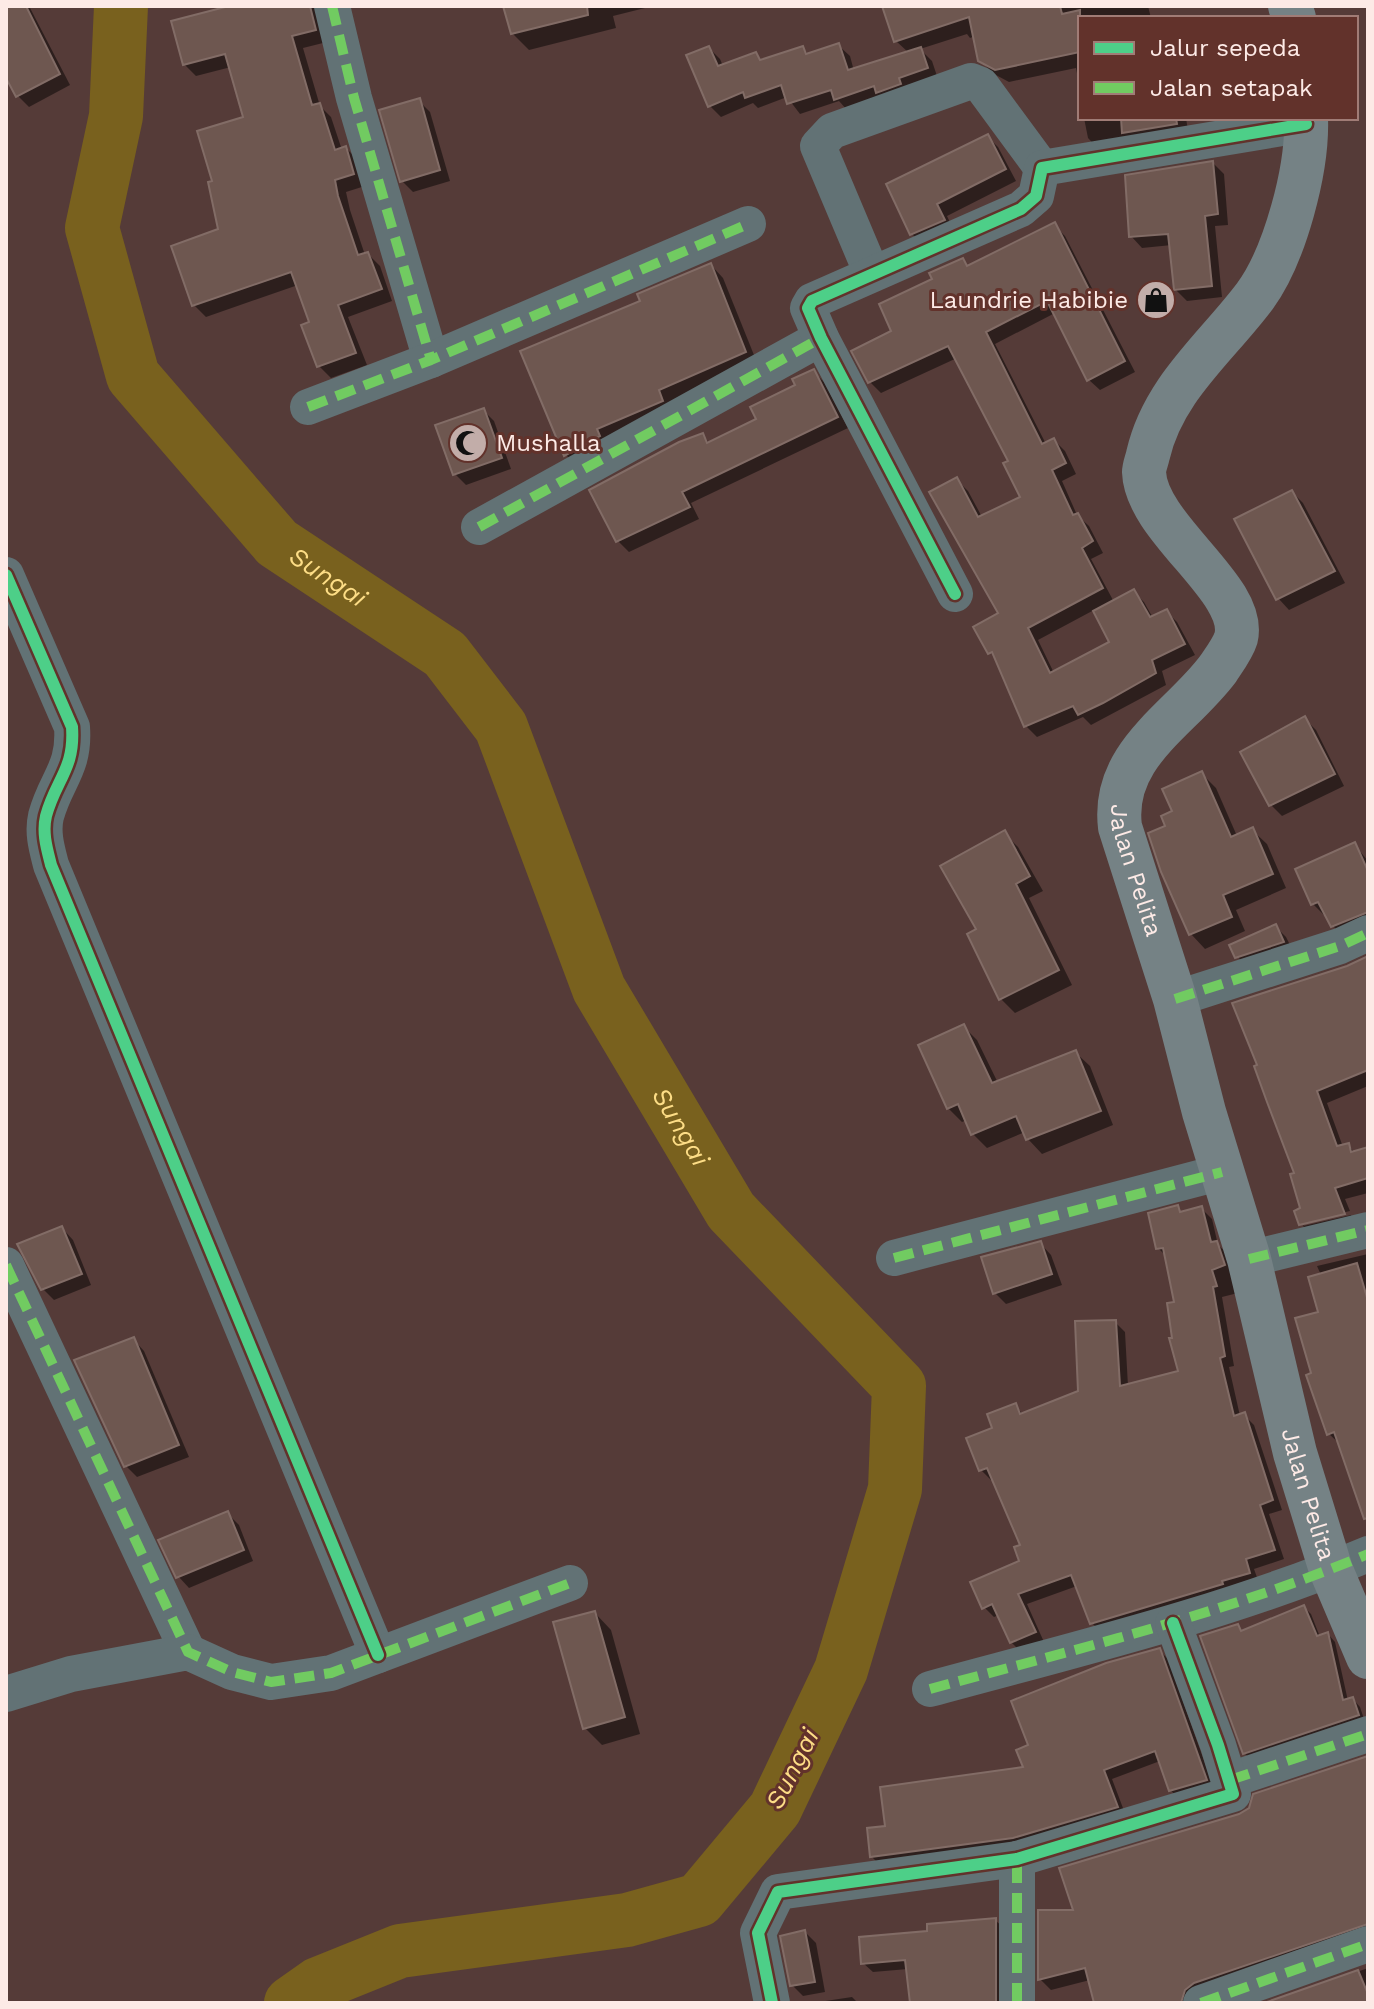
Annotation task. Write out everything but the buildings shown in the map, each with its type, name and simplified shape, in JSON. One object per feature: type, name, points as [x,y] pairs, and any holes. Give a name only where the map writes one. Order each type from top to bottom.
[{"type":"highway","name":"Jalan Pelita","points":[[1306,121],[1295,207],[1282,242],[1257,293],[1183,379],[1162,415],[1151,443],[1144,472],[1151,497],[1162,518],[1216,585],[1236,620],[1236,638],[1208,683],[1161,727],[1137,755],[1120,800],[1120,827],[1175,999],[1249,1259],[1295,1453],[1349,1562],[1368,1657]]},
{"type":"street","points":[[332,6],[354,98],[431,360]]},
{"type":"street","points":[[872,274],[818,146],[832,131],[971,81],[981,85],[1042,168],[1036,196],[1021,209],[812,301],[808,308],[955,594]]},
{"type":"street","points":[[1042,168],[1306,121]]},
{"type":"street","points":[[308,407],[431,360],[748,224]]},
{"type":"street","points":[[479,527],[821,338]]},
{"type":"street","points":[[6,575],[72,727],[73,750],[46,817],[44,839],[51,865],[378,1655]]},
{"type":"street","points":[[1175,999],[1340,946],[1368,933]]},
{"type":"street","points":[[894,1258],[1222,1172]]},
{"type":"street","points":[[1249,1259],[1368,1230]]},
{"type":"street","points":[[6,1265],[188,1652]]},
{"type":"street","points":[[930,1689],[1173,1623],[1349,1562]]},
{"type":"street","points":[[6,1694],[71,1674],[188,1652],[232,1672],[271,1682],[331,1673],[570,1583]]},
{"type":"street","points":[[772,2003],[758,1933],[778,1892],[1017,1859],[1233,1794],[1173,1623]]},
{"type":"street","points":[[1230,1780],[1368,1734]]},
{"type":"street","points":[[1017,1859],[1017,2003]]},
{"type":"street","points":[[1201,2003],[1368,1944]]},
{"type":"waterway","name":"Sungai","points":[[121,6],[116,116],[92,228],[133,376],[277,543],[445,654],[501,727],[599,989],[731,1211],[899,1386],[895,1489],[841,1670],[775,1809],[699,1900],[627,1920],[400,1951],[318,1984],[291,2003]]},
{"type":"marked path","points":[[332,6],[354,98],[431,360]]},
{"type":"marked path","points":[[308,407],[431,360],[748,224]]},
{"type":"marked path","points":[[479,527],[821,338]]},
{"type":"marked path","points":[[1175,999],[1340,946],[1368,933]]},
{"type":"marked path","points":[[894,1258],[1222,1172]]},
{"type":"marked path","points":[[1249,1259],[1368,1230]]},
{"type":"marked path","points":[[6,1265],[188,1652],[232,1672],[271,1682],[331,1673],[570,1583]]},
{"type":"marked path","points":[[930,1689],[1206,1612],[1368,1554]]},
{"type":"marked path","points":[[1230,1780],[1368,1734]]},
{"type":"marked path","points":[[1017,1859],[1017,2003]]},
{"type":"marked path","points":[[1201,2003],[1368,1944]]},
{"type":"cycle path","points":[[955,594],[821,338],[808,308],[812,301],[1021,209],[1036,196],[1042,168],[1306,124]]},
{"type":"cycle path","points":[[6,575],[72,727],[68,764],[45,822],[51,865],[378,1655]]},
{"type":"cycle path","points":[[772,2003],[758,1933],[778,1892],[1017,1859],[1233,1794],[1173,1623]]},
{"type":"place","name":"Laundrie Habibie","points":[[1156,300]]},
{"type":"place","name":"Mushalla","points":[[468,443]]}]
